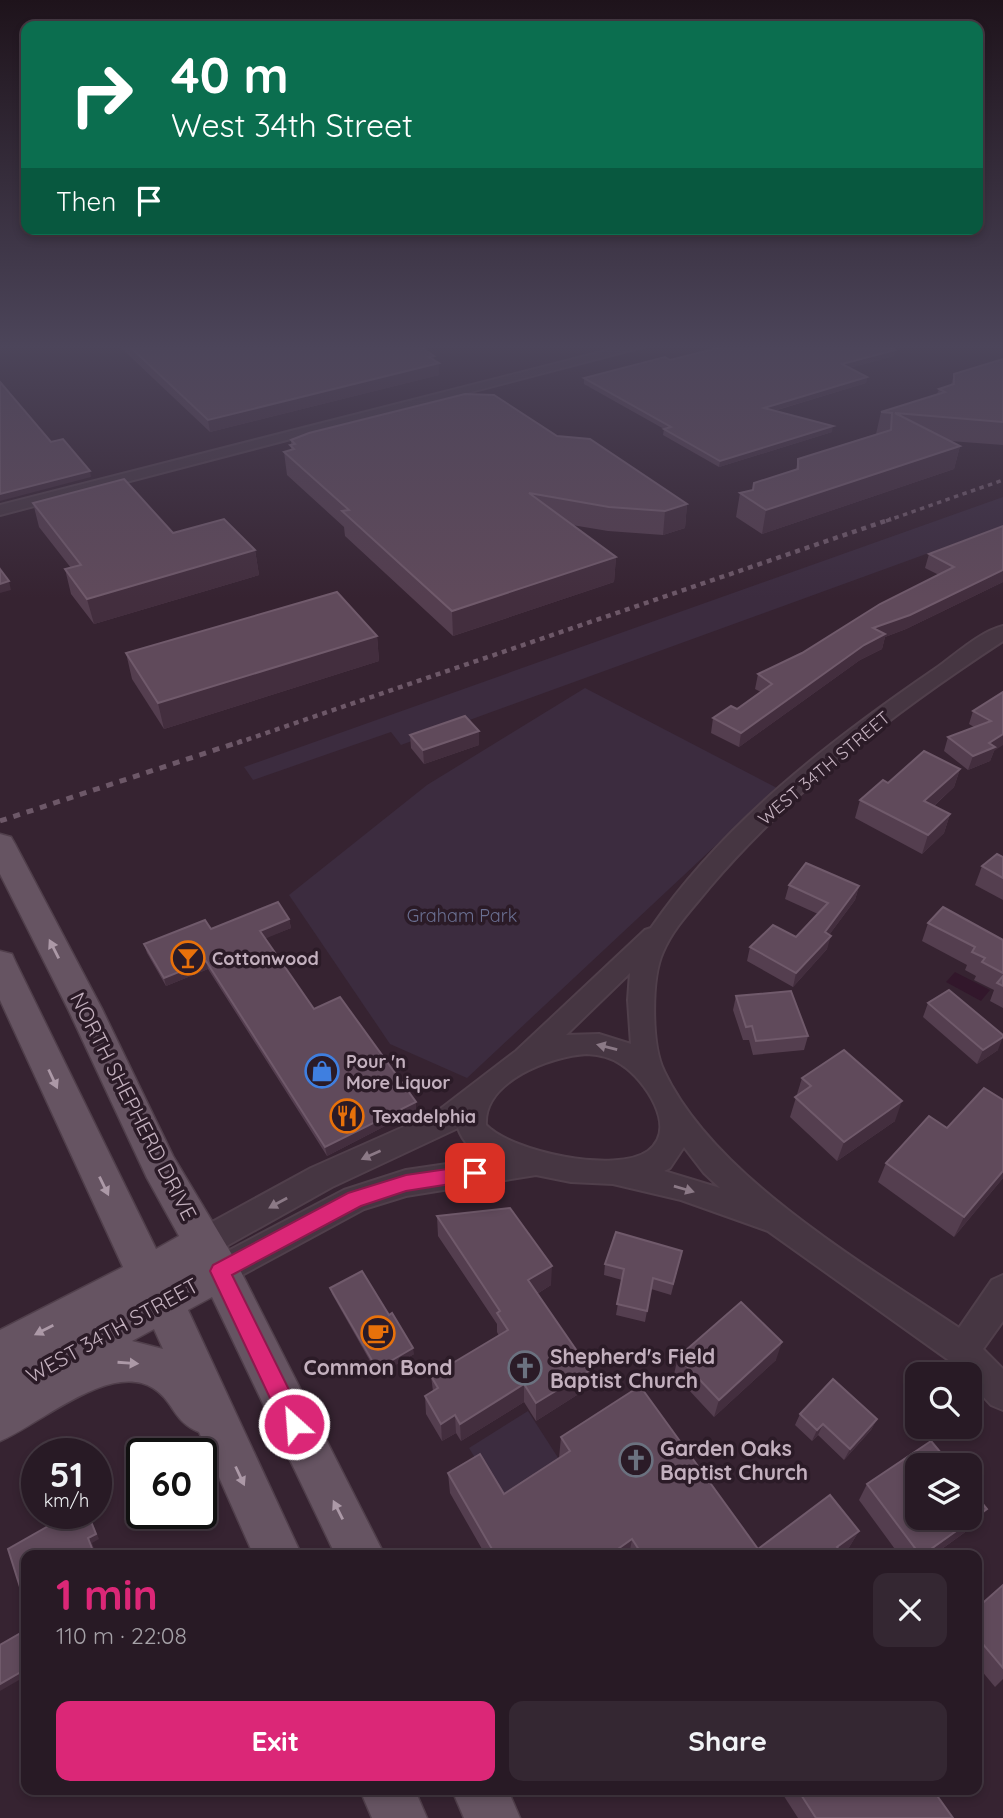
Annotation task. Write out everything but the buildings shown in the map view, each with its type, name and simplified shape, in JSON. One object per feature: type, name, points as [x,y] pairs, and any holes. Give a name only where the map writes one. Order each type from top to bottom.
[{"type":"main road","name":"NORTH SHEPHERD DRIVE","points":[[0,844],[85,1009],[160,1167],[212,1257],[357,1550]]},
{"type":"main road","points":[[0,963],[275,1550]]},
{"type":"main road","name":"WEST 34TH STREET","points":[[0,1391],[154,1287],[212,1257]]},
{"type":"main road","name":"WEST 34TH STREET","points":[[0,1352],[83,1311],[154,1287]]},
{"type":"main road","points":[[0,1419],[96,1366],[116,1362],[133,1363],[153,1366],[169,1374],[223,1439]]},
{"type":"main road","points":[[389,1795],[400,1818]]},
{"type":"main road","points":[[482,1795],[493,1818]]},
{"type":"street","points":[[0,510],[316,429]]},
{"type":"street","name":"WEST 34TH STREET","points":[[524,1058],[665,926],[704,877],[771,810],[899,704],[1003,632]]},
{"type":"street","name":"WEST 34TH STREET","points":[[649,1069],[640,1010],[641,980],[648,956],[665,926]]},
{"type":"street","points":[[781,1223],[682,1187],[617,1174],[538,1163],[480,1142],[473,1133],[470,1116],[480,1097],[524,1058],[576,1044],[601,1044],[618,1049],[649,1069],[672,1108],[714,1164],[781,1223],[962,1350],[1003,1394]]},
{"type":"street","name":"WEST 34TH STREET","points":[[212,1257],[337,1170],[443,1122],[480,1097]]},
{"type":"street","points":[[617,1174],[644,1169],[660,1160],[672,1144],[672,1108]]},
{"type":"street","name":"WEST 34TH STREET","points":[[212,1257],[355,1199],[406,1183],[538,1163]]},
{"type":"street","points":[[962,1350],[989,1315],[1003,1290]]},
{"type":"green space","points":[[1003,497],[1003,526],[401,745],[391,732],[253,780],[244,767]]},
{"type":"green space","name":"Graham Park","points":[[585,688],[777,788],[467,1078],[390,1044],[289,895],[427,785]]},
{"type":"green space","points":[[528,1411],[564,1467],[504,1506],[469,1448]]},
{"type":"shaded area","points":[[955,972],[990,990],[981,1001],[946,982]]},
{"type":"railway","points":[[886,521],[1003,480]]},
{"type":"railway","points":[[237,743],[891,519]]},
{"type":"railway","points":[[0,821],[242,741]]},
{"type":"place","name":"Cottonwood","points":[[188,958]]},
{"type":"place","name":"Pour 'n More Liquor","points":[[322,1071]]},
{"type":"place","name":"Texadelphia","points":[[347,1116]]},
{"type":"place","name":"Common Bond","points":[[378,1333]]},
{"type":"place","name":"Shepherd's Field Baptist Church","points":[[525,1368]]},
{"type":"place","name":"Garden Oaks Baptist Church","points":[[636,1460]]},
{"type":"route","points":[[294,1424],[220,1271],[355,1199],[406,1183],[475,1173]]}]
